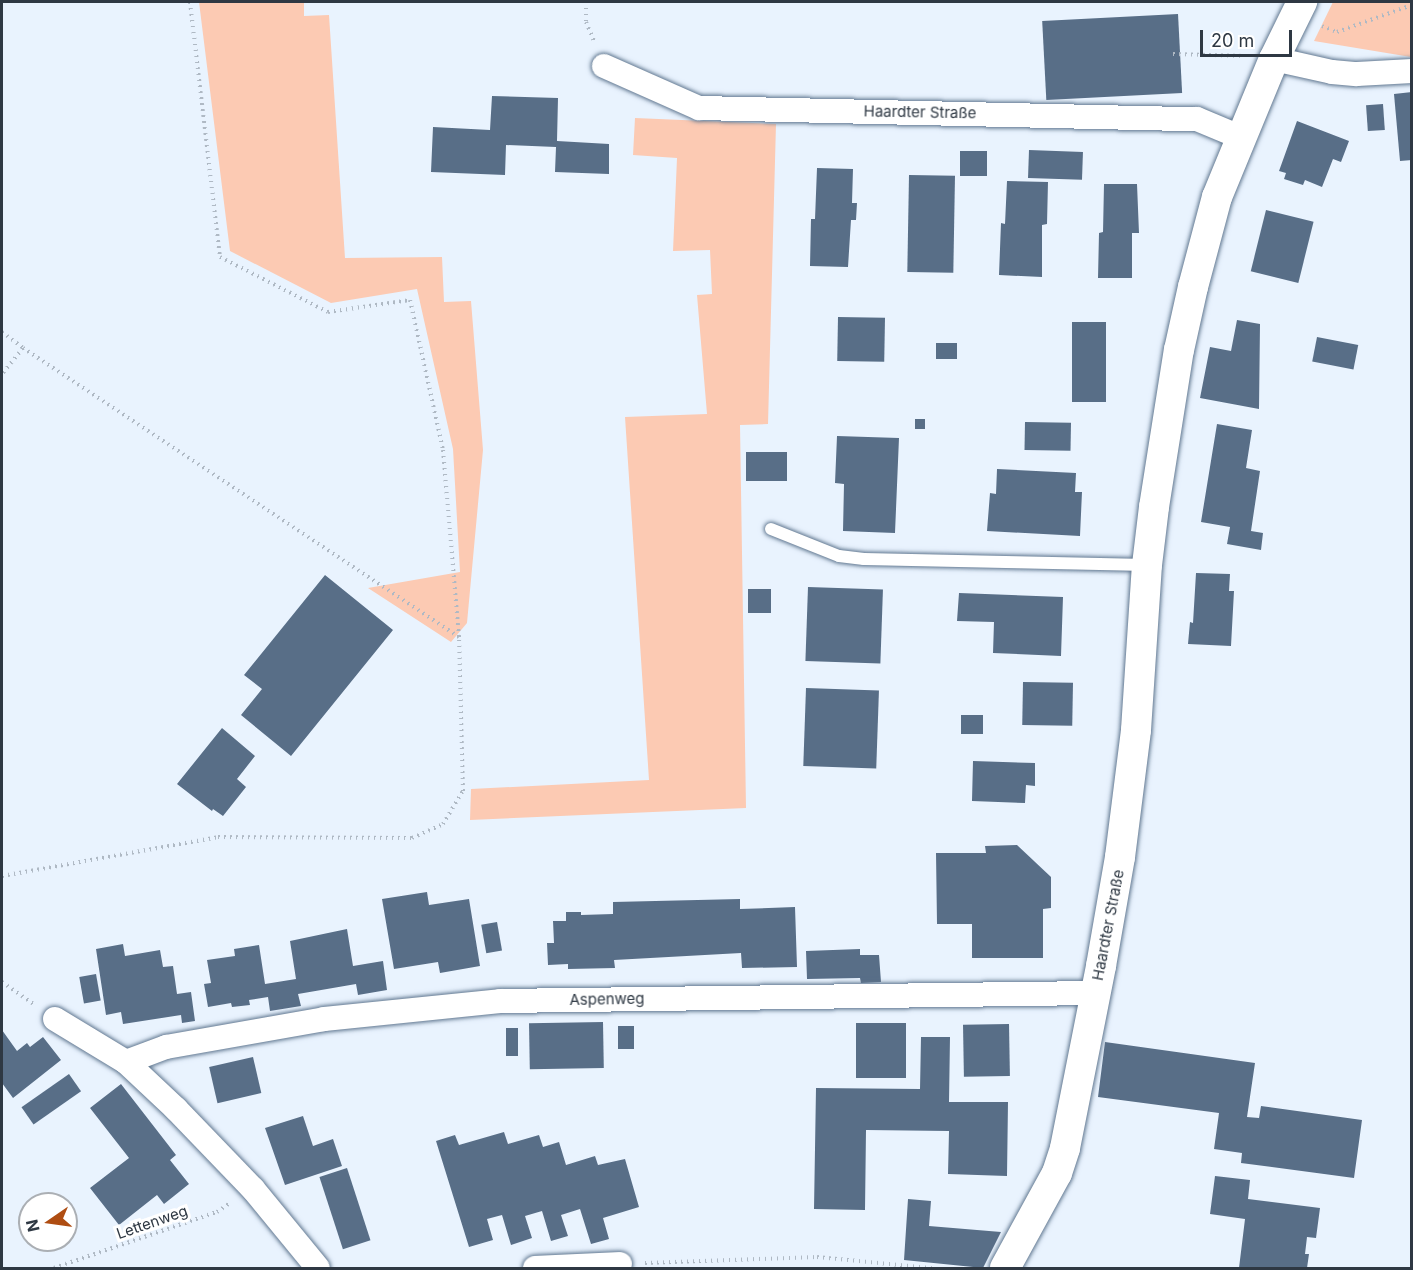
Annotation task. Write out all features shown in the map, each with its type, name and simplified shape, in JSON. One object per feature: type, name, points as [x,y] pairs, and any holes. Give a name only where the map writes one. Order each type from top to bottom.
[{"type":"street","name":"Haardter Straße","points":[[1005,1269],[1057,1173],[1065,1148],[1095,993],[1120,857],[1144,643],[1147,565],[1164,434],[1193,287],[1217,197],[1240,137],[1260,58],[1299,8]]},
{"type":"street","points":[[1260,58],[1348,74],[1412,71]]},
{"type":"street","name":"Haardter Straße","points":[[604,66],[699,108],[1197,119],[1240,137]]},
{"type":"street","name":"Aspenweg","points":[[126,1062],[166,1047],[324,1019],[500,1001],[1095,993]]},
{"type":"street","points":[[56,1018],[126,1062],[176,1109],[253,1189],[318,1269]]},
{"type":"street","points":[[535,1269],[620,1264]]},
{"type":"lane","points":[[771,529],[839,556],[864,559],[1147,565]]},
{"type":"path","points":[[2,876],[218,837],[412,838],[443,824],[462,791],[459,637],[443,450],[410,300],[328,312],[220,257],[189,2]]},
{"type":"path","points":[[586,2],[586,22],[604,66]]},
{"type":"path","points":[[1299,8],[1337,32],[1412,5]]},
{"type":"path","points":[[1173,54],[1260,58]]},
{"type":"path","points":[[2,332],[459,637]]},
{"type":"path","points":[[2,374],[23,348]]},
{"type":"path","points":[[2,982],[56,1018]]},
{"type":"path","name":"Lettenweg","points":[[54,1269],[217,1212],[253,1189]]},
{"type":"path","points":[[620,1264],[817,1257],[932,1269]]},
{"type":"shaded area","points":[[199,2],[304,2],[304,16],[329,15],[345,258],[442,257],[444,302],[471,301],[483,450],[467,623],[451,642],[368,588],[460,572],[453,449],[417,289],[331,303],[230,251]]},
{"type":"shaded area","points":[[1333,2],[1411,2],[1411,57],[1314,41]]},
{"type":"shaded area","points":[[635,118],[776,124],[768,424],[740,425],[746,808],[470,820],[471,789],[649,780],[625,417],[707,414],[697,295],[712,294],[710,250],[673,251],[677,158],[633,155]]},
{"type":"building","points":[[1178,14],[1182,93],[1046,100],[1042,21]]},
{"type":"building","points":[[1412,92],[1412,160],[1400,161],[1394,94]]},
{"type":"building","points":[[492,96],[558,98],[557,141],[609,144],[609,174],[555,172],[556,147],[506,145],[505,175],[431,172],[433,127],[490,130]]},
{"type":"building","points":[[1383,104],[1385,130],[1368,131],[1366,105]]},
{"type":"building","points":[[1297,121],[1349,141],[1341,162],[1333,159],[1322,187],[1305,180],[1303,185],[1284,179],[1286,173],[1279,171]]},
{"type":"building","points":[[1029,150],[1083,152],[1082,180],[1028,178]]},
{"type":"building","points":[[960,151],[987,151],[987,176],[960,176]]},
{"type":"building","points":[[817,168],[853,169],[852,203],[857,203],[856,220],[851,220],[848,267],[810,266],[811,219],[815,219]]},
{"type":"building","points":[[909,175],[955,176],[953,273],[907,272]]},
{"type":"building","points":[[1007,181],[1048,182],[1047,224],[1042,225],[1042,277],[999,275],[1001,223],[1005,224]]},
{"type":"building","points":[[1104,184],[1137,184],[1139,233],[1132,233],[1132,278],[1098,278],[1099,233],[1103,232]]},
{"type":"building","points":[[1266,210],[1314,222],[1298,283],[1251,271]]},
{"type":"building","points":[[838,317],[885,318],[884,362],[837,361]]},
{"type":"building","points":[[1237,320],[1260,324],[1259,409],[1200,398],[1210,347],[1231,351]]},
{"type":"building","points":[[1072,322],[1106,322],[1106,402],[1072,402]]},
{"type":"building","points":[[1317,337],[1358,345],[1353,370],[1312,362]]},
{"type":"building","points":[[936,343],[957,343],[957,359],[936,359]]},
{"type":"building","points":[[915,419],[925,419],[925,429],[915,429]]},
{"type":"building","points":[[1025,422],[1071,423],[1071,451],[1025,450]]},
{"type":"building","points":[[1217,424],[1252,430],[1246,468],[1260,471],[1251,531],[1263,533],[1261,550],[1227,544],[1230,527],[1201,522]]},
{"type":"building","points":[[837,436],[899,438],[895,533],[843,531],[844,484],[835,483]]},
{"type":"building","points":[[746,452],[787,452],[787,481],[746,481]]},
{"type":"building","points":[[997,469],[1076,473],[1075,492],[1082,492],[1080,536],[987,531],[990,493],[996,494]]},
{"type":"building","points":[[1196,573],[1230,574],[1229,591],[1234,591],[1231,646],[1188,644],[1190,622],[1193,623]]},
{"type":"building","points":[[325,575],[393,630],[291,756],[241,715],[262,689],[244,675]]},
{"type":"building","points":[[808,587],[883,590],[880,664],[805,661]]},
{"type":"building","points":[[748,589],[771,589],[771,613],[748,613]]},
{"type":"building","points":[[959,593],[1063,597],[1061,656],[993,653],[994,622],[957,621]]},
{"type":"building","points":[[1023,682],[1073,683],[1072,726],[1022,725]]},
{"type":"building","points":[[806,688],[879,691],[876,769],[803,766]]},
{"type":"building","points":[[961,715],[983,715],[983,734],[961,734]]},
{"type":"building","points":[[222,728],[255,756],[237,779],[246,787],[223,816],[213,809],[212,811],[177,784]]},
{"type":"building","points":[[973,761],[1035,763],[1035,786],[1026,785],[1025,803],[972,801]]},
{"type":"building","points":[[1017,845],[1051,877],[1051,908],[1043,909],[1043,958],[972,958],[972,924],[937,924],[936,853],[986,853],[985,846]]},
{"type":"building","points":[[427,892],[429,905],[469,899],[480,966],[440,973],[438,962],[394,969],[382,899]]},
{"type":"building","points":[[740,899],[740,909],[795,907],[797,967],[742,968],[741,953],[614,960],[615,968],[568,969],[568,964],[548,965],[547,943],[554,943],[553,921],[566,921],[566,912],[581,912],[581,915],[613,914],[613,902]]},
{"type":"building","points":[[497,922],[502,951],[486,953],[481,925]]},
{"type":"building","points":[[347,929],[353,966],[383,961],[387,990],[358,995],[356,984],[298,994],[301,1006],[270,1011],[268,997],[249,1000],[250,1005],[232,1007],[231,1003],[208,1007],[204,984],[211,983],[207,960],[235,956],[234,949],[259,945],[265,984],[296,979],[290,941]]},
{"type":"building","points":[[123,944],[125,956],[160,950],[163,967],[173,966],[177,994],[191,992],[195,1021],[182,1023],[181,1015],[123,1024],[121,1012],[106,1015],[96,949]]},
{"type":"building","points":[[860,949],[860,955],[879,955],[881,982],[861,983],[860,978],[807,979],[806,951]]},
{"type":"building","points":[[96,974],[101,1001],[84,1004],[79,977]]},
{"type":"building","points":[[603,1022],[604,1068],[530,1069],[529,1023]]},
{"type":"building","points":[[856,1023],[906,1023],[906,1078],[856,1078]]},
{"type":"building","points":[[1009,1024],[1010,1076],[964,1077],[963,1025]]},
{"type":"building","points":[[618,1026],[634,1026],[634,1049],[618,1049]]},
{"type":"building","points":[[506,1028],[518,1028],[518,1056],[506,1056]]},
{"type":"building","points":[[2,1030],[17,1051],[27,1043],[30,1047],[43,1037],[61,1060],[13,1098],[2,1083]]},
{"type":"building","points":[[921,1037],[950,1037],[949,1102],[1008,1102],[1007,1176],[948,1174],[949,1131],[866,1130],[865,1210],[814,1209],[816,1088],[920,1089]]},
{"type":"building","points":[[1105,1042],[1255,1063],[1247,1117],[1259,1118],[1261,1106],[1362,1120],[1354,1178],[1241,1163],[1242,1153],[1214,1149],[1219,1113],[1098,1097]]},
{"type":"building","points":[[253,1057],[261,1093],[217,1103],[209,1067]]},
{"type":"building","points":[[69,1074],[81,1091],[34,1124],[21,1107]]},
{"type":"building","points":[[121,1084],[176,1155],[170,1160],[189,1184],[164,1204],[157,1195],[119,1225],[90,1188],[129,1158],[90,1108]]},
{"type":"building","points":[[303,1116],[313,1146],[333,1139],[342,1166],[285,1185],[265,1128]]},
{"type":"building","points":[[504,1132],[508,1144],[539,1135],[543,1147],[559,1142],[566,1165],[595,1156],[598,1165],[625,1159],[639,1207],[603,1218],[609,1239],[591,1244],[580,1209],[561,1215],[568,1236],[551,1241],[542,1211],[525,1216],[532,1238],[511,1245],[502,1215],[487,1219],[493,1240],[469,1247],[436,1141],[455,1135],[459,1145]]},
{"type":"building","points":[[347,1168],[370,1240],[343,1249],[319,1177]]},
{"type":"building","points":[[1215,1176],[1250,1180],[1248,1199],[1320,1208],[1316,1238],[1307,1237],[1305,1254],[1309,1254],[1307,1268],[1239,1268],[1245,1219],[1210,1214]]},
{"type":"building","points":[[908,1199],[931,1201],[929,1226],[1001,1232],[983,1268],[904,1260]]}]
